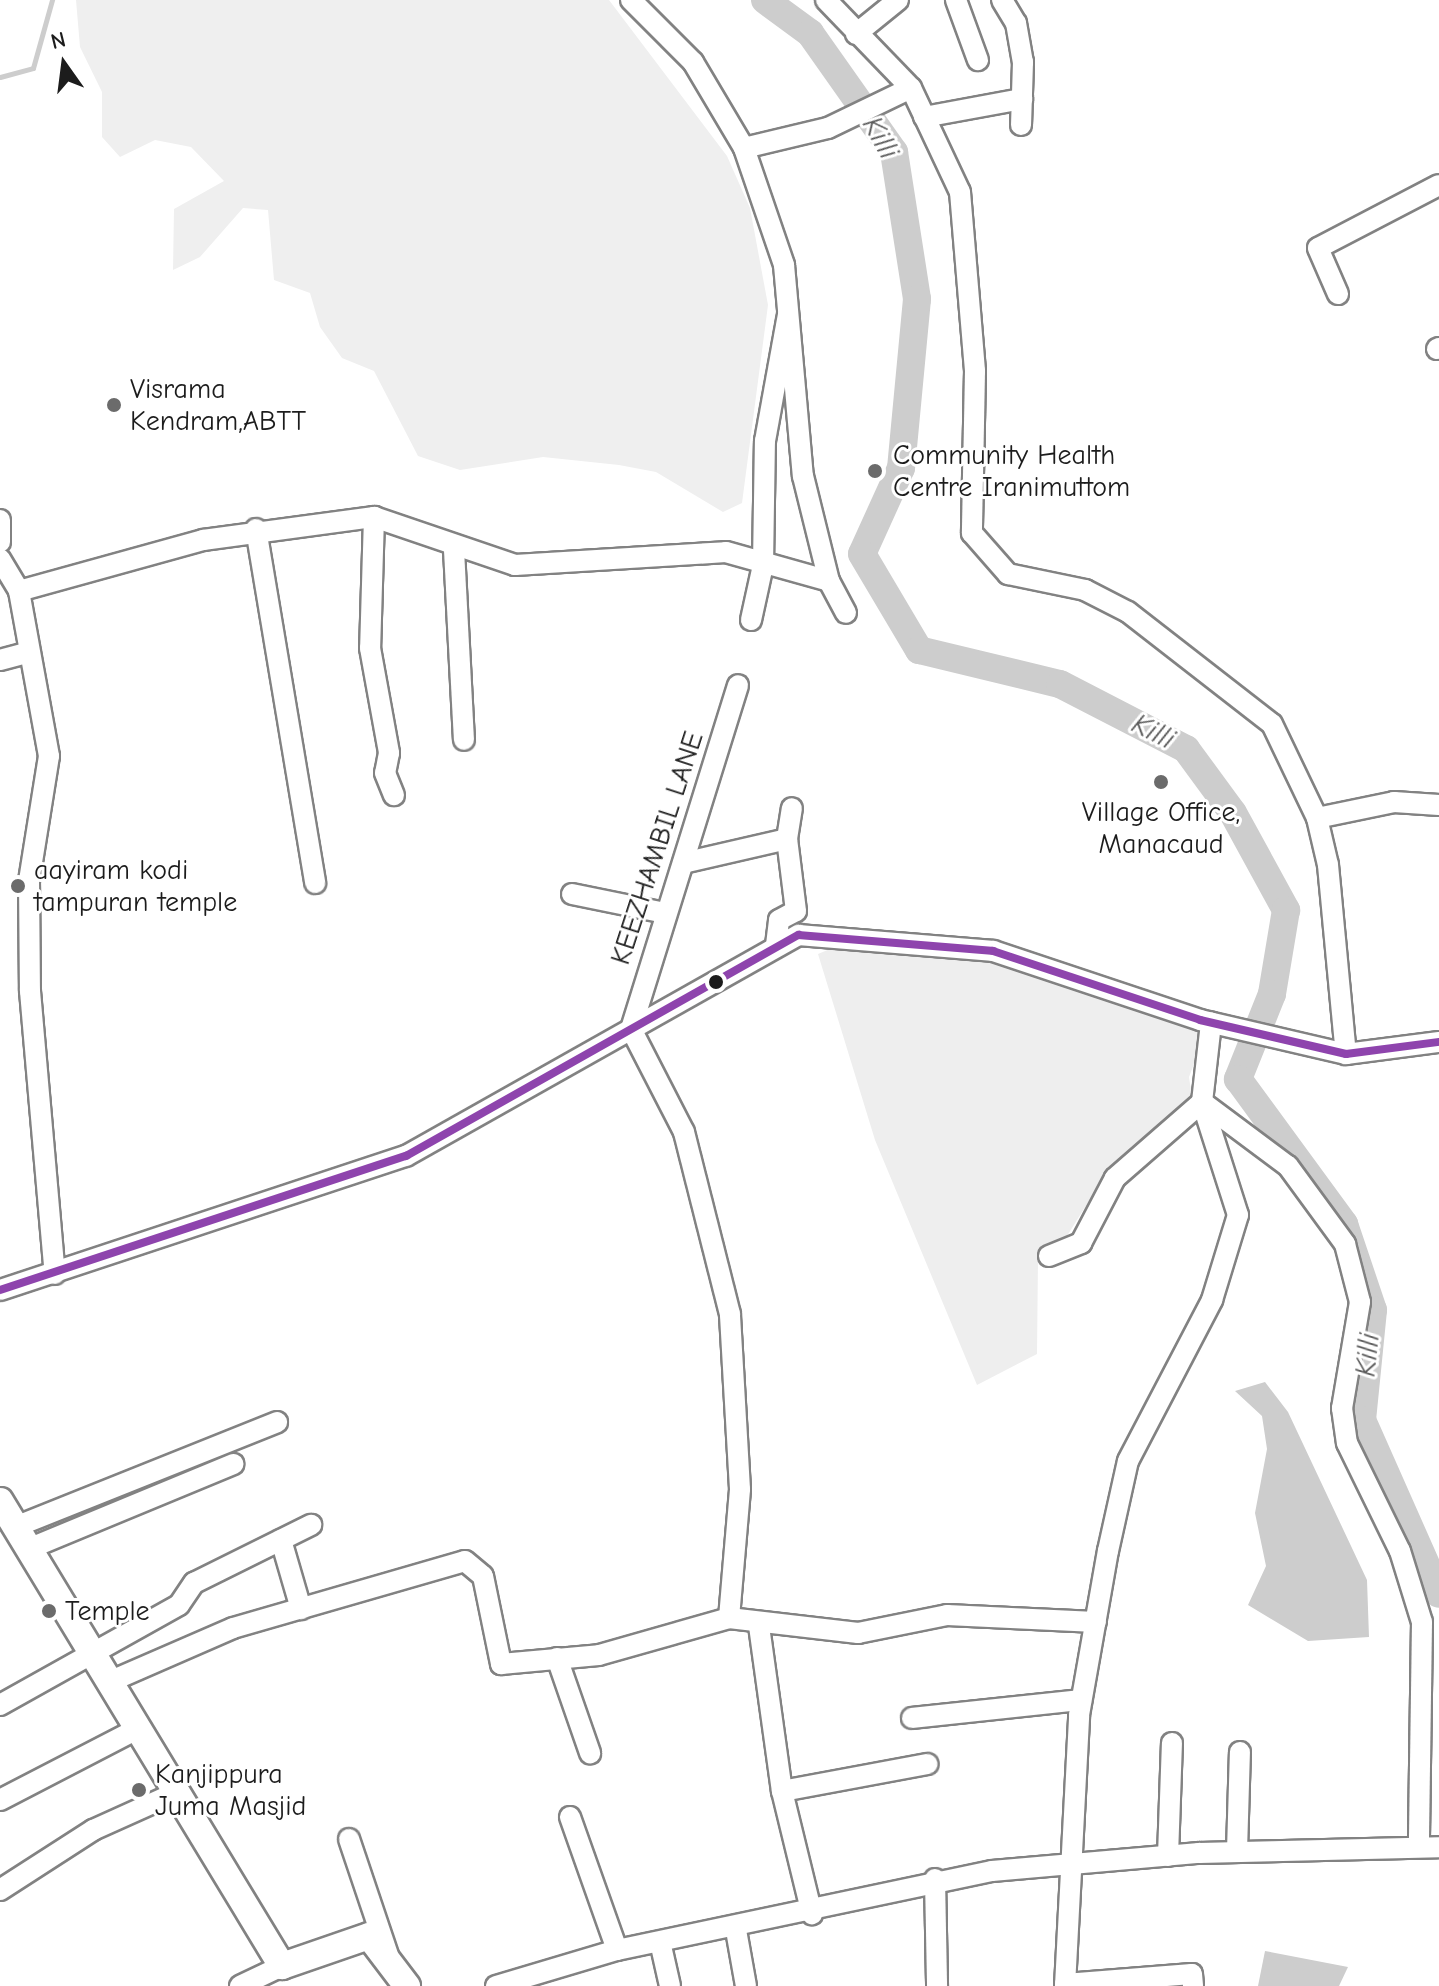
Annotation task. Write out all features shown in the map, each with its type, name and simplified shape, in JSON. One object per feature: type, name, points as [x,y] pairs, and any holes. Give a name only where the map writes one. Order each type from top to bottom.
[{"type":"main road","points":[[0,1501],[27,1536],[135,1730],[282,1966],[369,1936],[388,1955],[407,1986]]},
{"type":"street","points":[[631,0],[693,62],[744,148],[784,265],[803,476],[829,581],[846,613]]},
{"type":"street","points":[[826,0],[911,88],[960,192],[970,269],[972,533],[1008,574],[1085,590],[1128,612],[1272,724],[1317,818],[1346,1054]]},
{"type":"street","points":[[856,34],[898,0]]},
{"type":"street","points":[[956,0],[978,60]]},
{"type":"street","points":[[1002,0],[1016,23],[1021,125]]},
{"type":"street","points":[[744,148],[855,115],[911,88]]},
{"type":"street","points":[[924,117],[1022,99]]},
{"type":"street","points":[[1338,294],[1318,248],[1439,185]]},
{"type":"street","points":[[751,620],[763,565],[765,441],[778,340],[790,310]]},
{"type":"street","points":[[19,591],[256,529],[374,517],[454,550],[560,567],[695,551],[748,556],[763,565],[829,581]]},
{"type":"street","points":[[374,517],[370,648],[389,753],[385,773],[394,795]]},
{"type":"street","points":[[0,520],[0,542]]},
{"type":"street","points":[[256,529],[315,883]]},
{"type":"street","points":[[454,550],[464,740]]},
{"type":"street","points":[[0,559],[19,591],[49,756],[29,881],[30,975],[55,1274]]},
{"type":"street","points":[[0,660],[29,652]]},
{"type":"street","name":"KEEZHAMBIL LANE","points":[[631,1029],[738,685]]},
{"type":"street","points":[[1317,818],[1394,802],[1439,805]]},
{"type":"street","points":[[776,945],[779,920],[796,911],[787,839],[792,808]]},
{"type":"street","points":[[683,863],[787,839]]},
{"type":"street","points":[[572,894],[665,913]]},
{"type":"street","points":[[0,1290],[406,1156],[776,945],[799,935],[993,951],[1218,1025],[1346,1054],[1439,1042]]},
{"type":"street","points":[[1193,1986],[1192,1974],[1065,1985],[1081,1700],[1128,1461],[1212,1300],[1238,1215],[1202,1102],[1199,1079],[1218,1025]]},
{"type":"street","points":[[631,1029],[684,1132],[730,1314],[740,1489],[729,1618]]},
{"type":"street","points":[[1049,1256],[1081,1243],[1115,1178],[1202,1102]]},
{"type":"street","points":[[496,1986],[617,1950],[661,1946],[812,1914],[935,1879],[1237,1851],[1429,1846],[1422,1622],[1400,1551],[1347,1443],[1342,1408],[1360,1302],[1350,1259],[1288,1166],[1202,1102]]},
{"type":"street","points":[[27,1536],[277,1422]]},
{"type":"street","points":[[27,1536],[233,1464]]},
{"type":"street","points":[[0,1705],[92,1648],[179,1605],[194,1583],[311,1525]]},
{"type":"street","points":[[281,1540],[301,1609]]},
{"type":"street","points":[[109,1682],[190,1644],[465,1561],[483,1576],[501,1664],[599,1655],[729,1618],[759,1626],[858,1633],[947,1615],[1096,1622]]},
{"type":"street","points":[[759,1626],[782,1791],[812,1914]]},
{"type":"street","points":[[557,1658],[590,1753]]},
{"type":"street","points":[[912,1718],[1081,1700]]},
{"type":"street","points":[[0,1800],[135,1730]]},
{"type":"street","points":[[1168,1856],[1172,1743]]},
{"type":"street","points":[[1237,1851],[1240,1752]]},
{"type":"street","points":[[782,1791],[928,1764]]},
{"type":"street","points":[[0,1890],[93,1830],[173,1794]]},
{"type":"street","points":[[570,1817],[617,1950]]},
{"type":"street","points":[[349,1839],[388,1955]]},
{"type":"street","points":[[935,1879],[937,1986]]},
{"type":"street","points":[[736,1930],[746,1986]]},
{"type":"street","points":[[661,1946],[670,1986]]},
{"type":"street","points":[[240,1986],[282,1966]]},
{"type":"shaded area","points":[[76,0],[609,0],[727,156],[750,208],[768,305],[742,503],[723,512],[656,472],[619,465],[543,457],[460,470],[418,456],[374,371],[342,358],[320,327],[310,293],[274,280],[268,210],[243,208],[200,257],[173,270],[174,209],[224,181],[191,147],[155,140],[120,157],[102,137],[102,92],[80,47]]},
{"type":"shaded area","points":[[830,949],[1001,963],[1207,1030],[1189,1077],[1192,1098],[1109,1169],[1060,1247],[1038,1259],[1037,1354],[977,1385],[875,1140],[818,954]]},
{"type":"shaded area","points":[[1265,1382],[1288,1412],[1367,1580],[1369,1637],[1308,1641],[1248,1605],[1266,1566],[1255,1513],[1267,1449],[1262,1416],[1235,1391]]},
{"type":"shaded area","points":[[1265,1951],[1348,1967],[1339,1986],[1258,1986]]},
{"type":"waterway","points":[[0,77],[33,68],[52,0]]},
{"type":"waterway","name":"Killi","points":[[765,0],[810,33],[894,152],[917,299],[901,468],[862,554],[919,650],[1060,684],[1186,749],[1233,813],[1286,910],[1272,994],[1238,1079],[1344,1224],[1373,1310],[1362,1420],[1439,1594]]},
{"type":"waterway","points":[[1430,1577],[1439,1567]]},
{"type":"transit line","points":[[0,1290],[406,1156],[799,935],[993,951],[1200,1020],[1346,1054],[1439,1042]]},
{"type":"place","name":"Visrama Kendram,ABTT","points":[[114,405]]},
{"type":"place","name":"Community Health Centre Iranimuttom","points":[[875,471]]},
{"type":"place","name":"Village Office, Manacaud","points":[[1161,782]]},
{"type":"place","name":"aayiram kodi tampuran temple","points":[[18,886]]},
{"type":"place","name":"Temple","points":[[49,1611]]},
{"type":"place","name":"Kanjippura Juma Masjid","points":[[139,1790]]}]
